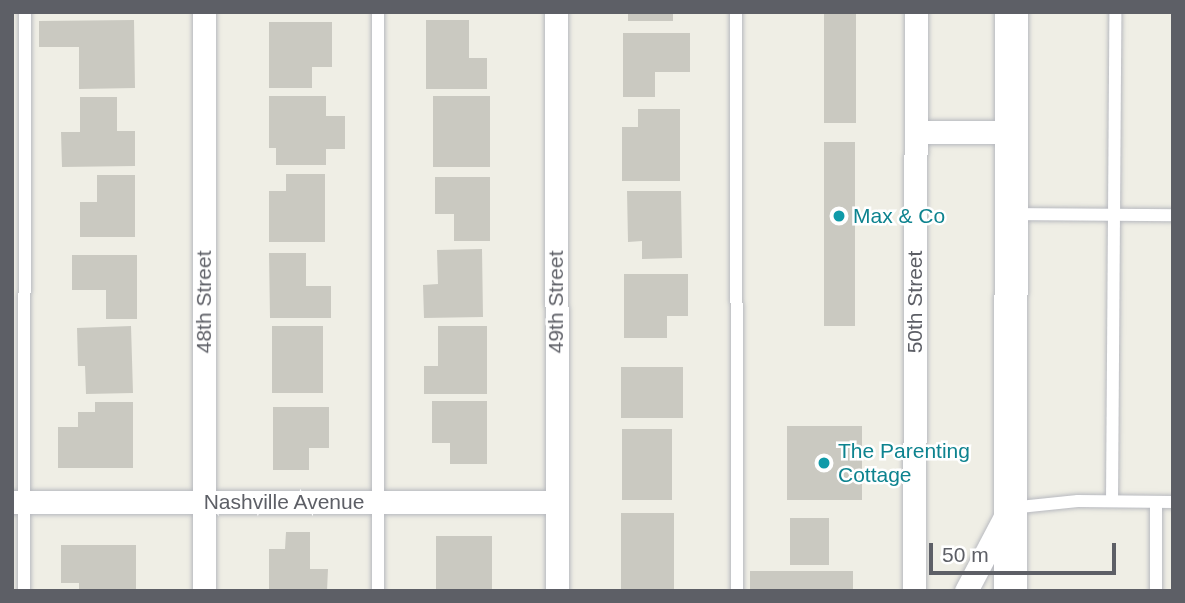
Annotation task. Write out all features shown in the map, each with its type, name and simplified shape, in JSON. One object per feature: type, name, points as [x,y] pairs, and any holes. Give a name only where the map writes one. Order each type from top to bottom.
[{"type":"main road","points":[[1010,591],[1011,12]]},
{"type":"street","name":"48th Street","points":[[204,12],[204,591]]},
{"type":"street","name":"49th Street","points":[[556,12],[557,591]]},
{"type":"street","name":"50th Street","points":[[914,591],[916,12]]},
{"type":"street","points":[[916,132],[1011,132]]},
{"type":"street","name":"Nashville Avenue","points":[[18,502],[557,502]]},
{"type":"street","points":[[966,591],[1010,508]]},
{"type":"lane","points":[[24,591],[18,502],[25,12]]},
{"type":"lane","points":[[378,591],[379,12]]},
{"type":"lane","points":[[736,12],[737,591]]},
{"type":"lane","points":[[1112,501],[1115,12]]},
{"type":"lane","points":[[1011,214],[1173,215]]},
{"type":"lane","points":[[1010,508],[1078,501],[1173,502]]},
{"type":"lane","points":[[1156,502],[1156,591]]},
{"type":"building","points":[[628,12],[673,12],[673,21],[628,21]]},
{"type":"building","points":[[824,12],[856,12],[856,123],[824,123]]},
{"type":"building","points":[[134,20],[135,88],[79,89],[79,47],[39,47],[39,21]]},
{"type":"building","points":[[426,20],[469,20],[469,58],[487,58],[487,89],[426,89]]},
{"type":"building","points":[[269,22],[332,22],[332,67],[312,67],[312,88],[269,88]]},
{"type":"building","points":[[623,33],[690,33],[690,72],[655,72],[655,97],[623,97]]},
{"type":"building","points":[[269,96],[326,96],[326,116],[345,116],[345,149],[326,149],[326,165],[276,165],[276,148],[269,148]]},
{"type":"building","points":[[433,96],[490,96],[490,167],[433,167]]},
{"type":"building","points":[[80,97],[117,97],[117,131],[135,131],[135,166],[62,167],[61,132],[80,132]]},
{"type":"building","points":[[638,109],[680,109],[680,181],[622,181],[622,127],[638,127]]},
{"type":"building","points":[[824,142],[855,142],[855,326],[824,326]]},
{"type":"building","points":[[286,174],[325,174],[325,242],[269,242],[269,191],[286,191]]},
{"type":"building","points":[[97,175],[135,175],[135,237],[80,237],[80,202],[97,202]]},
{"type":"building","points":[[435,177],[490,177],[490,241],[454,241],[454,214],[435,214]]},
{"type":"building","points":[[627,191],[681,191],[682,258],[642,259],[642,241],[628,242]]},
{"type":"building","points":[[482,249],[483,317],[424,318],[423,285],[438,284],[437,250]]},
{"type":"building","points":[[269,253],[306,253],[306,286],[331,286],[331,318],[270,318]]},
{"type":"building","points":[[72,255],[137,255],[137,319],[106,319],[106,290],[72,290]]},
{"type":"building","points":[[624,274],[688,274],[688,316],[667,316],[667,338],[624,338]]},
{"type":"building","points":[[131,326],[133,393],[86,394],[85,366],[78,366],[77,328]]},
{"type":"building","points":[[272,326],[323,326],[323,393],[272,393]]},
{"type":"building","points":[[438,326],[487,326],[487,394],[424,394],[424,366],[438,366]]},
{"type":"building","points":[[621,367],[683,367],[683,418],[621,418]]},
{"type":"building","points":[[432,401],[487,401],[487,464],[450,464],[450,443],[432,443]]},
{"type":"building","points":[[95,402],[133,402],[133,468],[58,468],[58,427],[78,427],[78,412],[95,412]]},
{"type":"building","points":[[273,407],[329,407],[329,448],[309,448],[309,470],[273,470]]},
{"type":"building","name":"The Parenting Cottage","points":[[787,426],[862,426],[862,500],[787,500]]},
{"type":"building","points":[[622,429],[672,429],[672,500],[622,500]]},
{"type":"building","points":[[621,513],[674,513],[674,591],[621,591]]},
{"type":"building","points":[[790,518],[829,518],[829,565],[790,565]]},
{"type":"building","points":[[286,532],[310,532],[310,569],[328,569],[327,591],[269,591],[269,549],[285,549]]},
{"type":"building","points":[[436,536],[492,536],[492,591],[436,591]]},
{"type":"building","points":[[61,545],[136,545],[136,591],[79,591],[79,583],[61,583]]},
{"type":"building","points":[[750,571],[853,571],[853,591],[750,591]]},
{"type":"place","name":"Max & Co","points":[[839,216]]},
{"type":"place","name":"The Parenting Cottage","points":[[824,463]]}]
